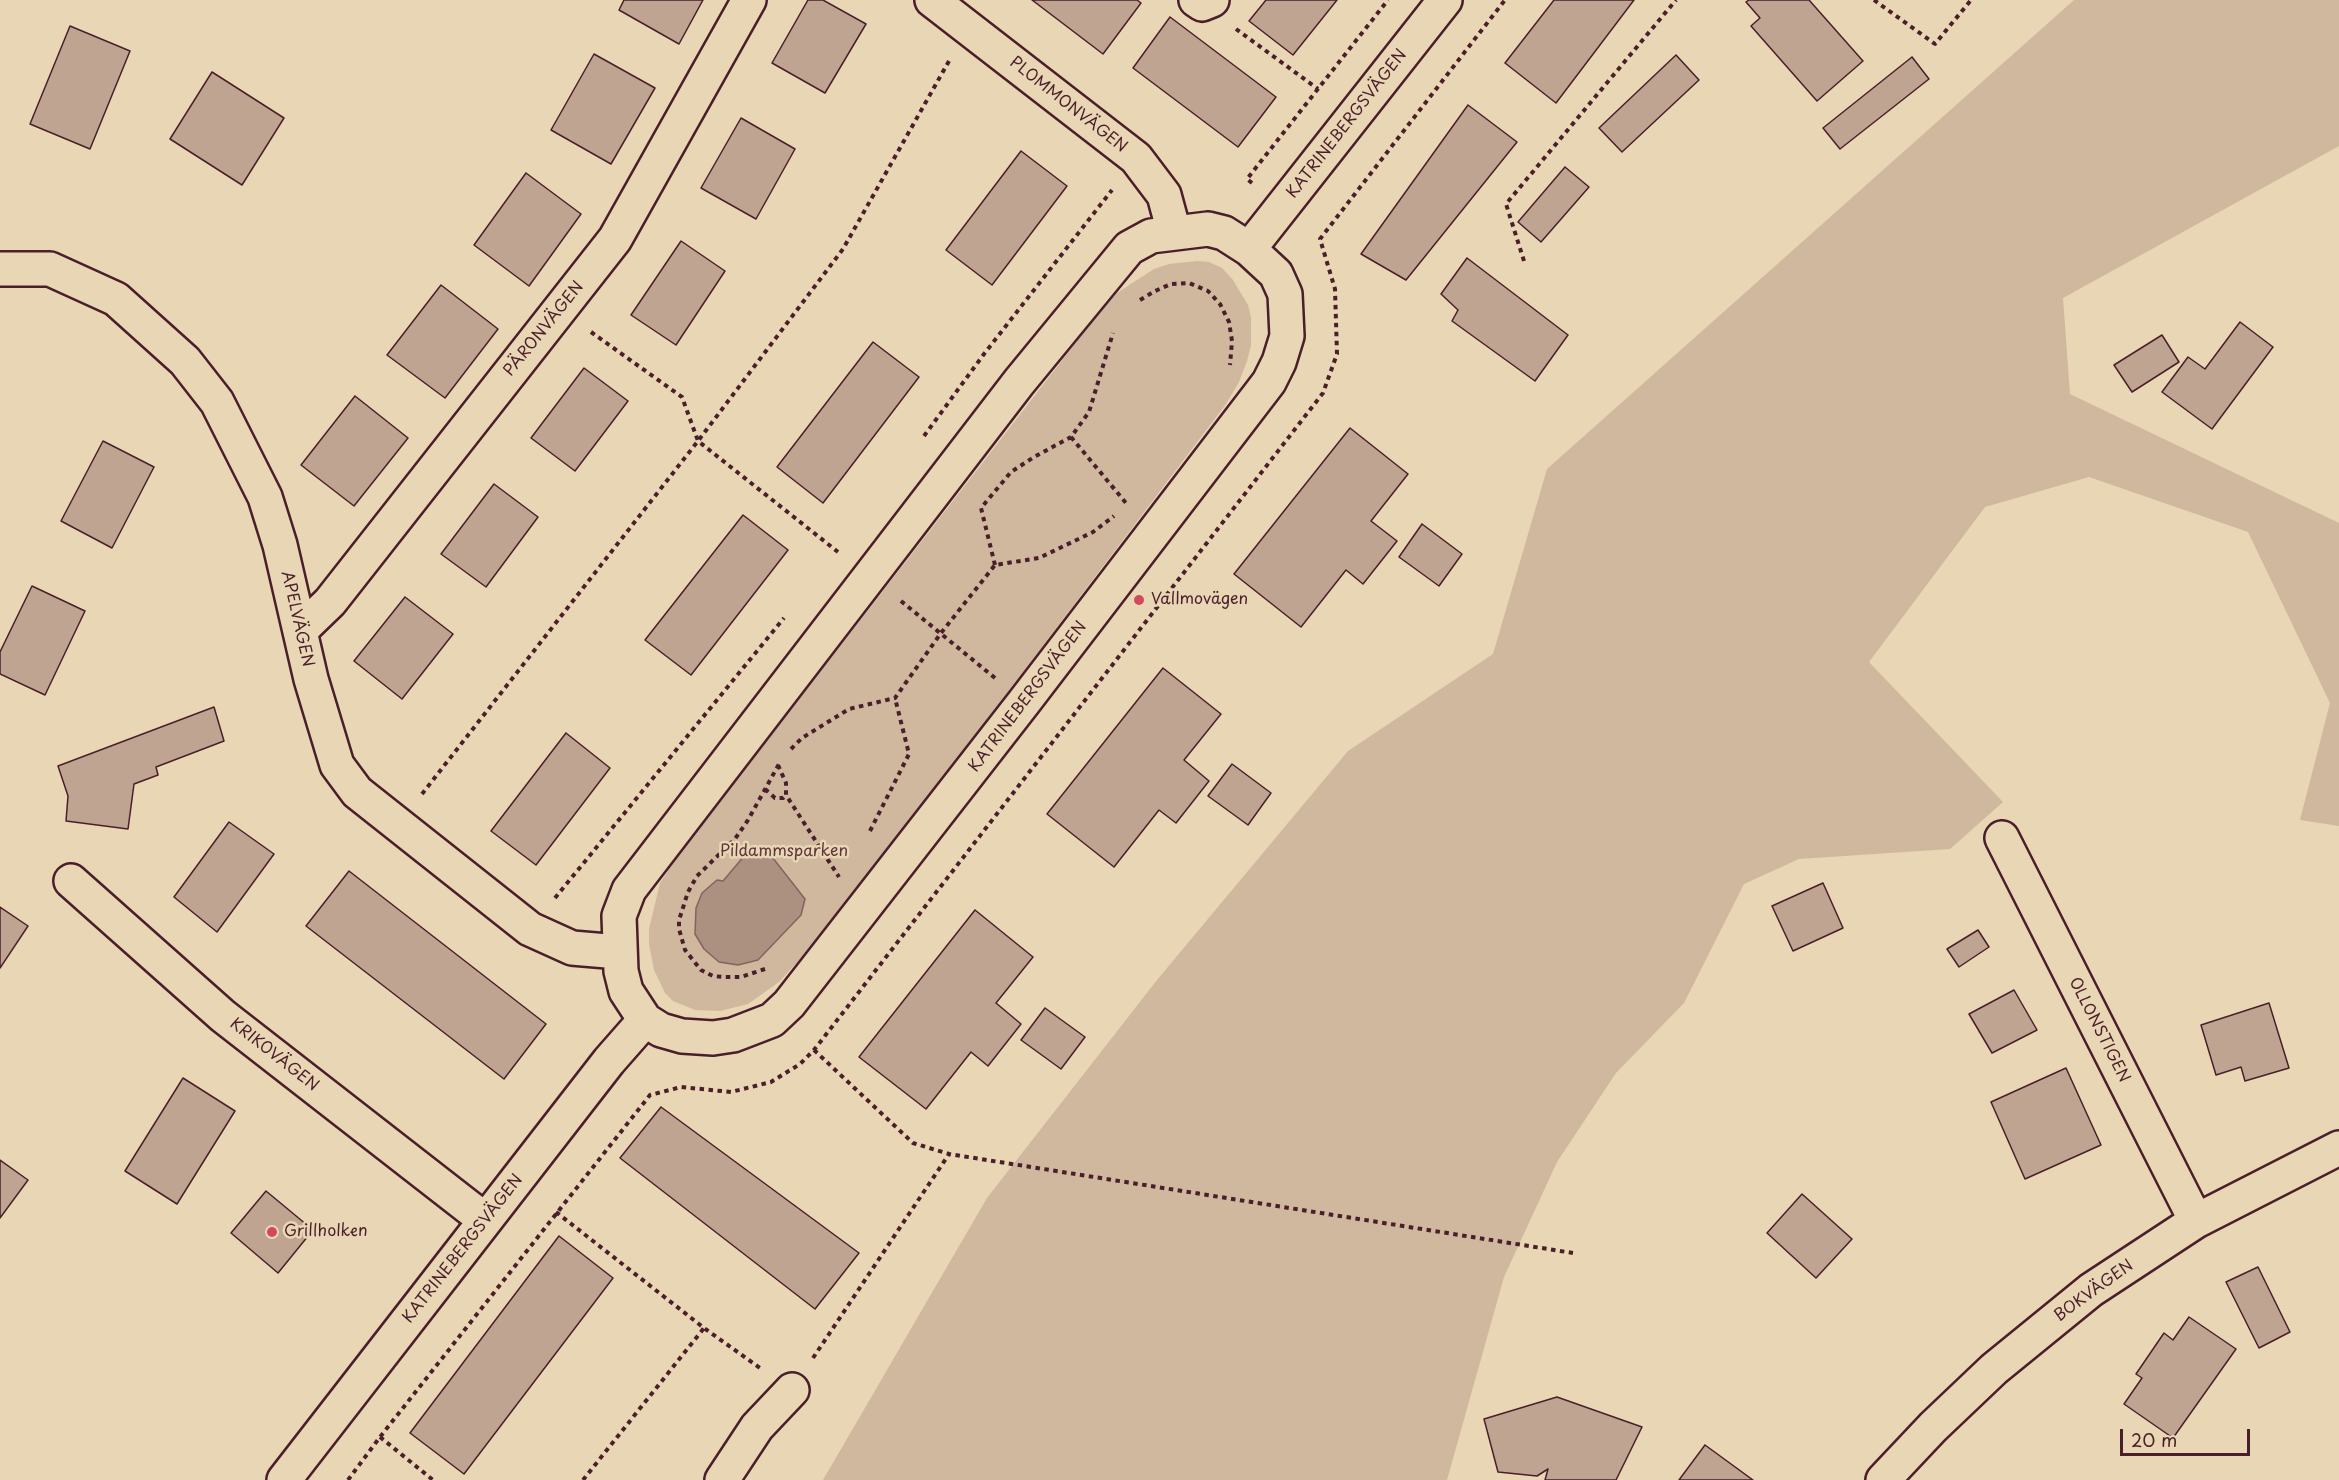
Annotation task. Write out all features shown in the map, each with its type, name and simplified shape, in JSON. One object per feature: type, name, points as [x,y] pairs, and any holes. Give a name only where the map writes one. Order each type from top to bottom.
[{"type":"street","name":"PÄRONVÄGEN","points":[[300,631],[330,602],[615,239],[749,0]]},
{"type":"street","name":"PLOMMONVÄGEN","points":[[932,0],[1136,158],[1164,195],[1174,232]]},
{"type":"street","name":"KATRINEBERGSVÄGEN","points":[[1249,249],[1445,0]]},
{"type":"street","name":"KATRINEBERGSVÄGEN","points":[[1208,229],[1224,233],[1249,249],[1276,274],[1285,294],[1287,336],[1279,362],[1269,382],[807,983],[772,1020],[733,1035],[713,1038],[682,1036],[661,1030],[645,1020],[626,991],[619,952],[619,916],[629,890],[1019,381],[1129,248],[1151,236],[1208,229]]},
{"type":"street","name":"APELVÄGEN","points":[[0,269],[50,269],[117,299],[185,361],[217,402],[264,497],[280,545],[311,679],[337,765],[357,792],[530,929],[572,948],[619,952]]},
{"type":"street","name":"OLLONSTIGEN","points":[[2002,838],[2196,1221]]},
{"type":"street","name":"KRIKOVÄGEN","points":[[71,881],[223,1016],[484,1220]]},
{"type":"street","name":"KATRINEBERGSVÄGEN","points":[[284,1480],[484,1220],[609,1061],[645,1020]]},
{"type":"street","name":"BOKVÄGEN","points":[[1883,1480],[1994,1369],[2091,1290],[2196,1221],[2339,1148]]},
{"type":"street","points":[[722,1480],[757,1427],[792,1390]]},
{"type":"path","points":[[1247,179],[1388,0]]},
{"type":"path","points":[[1524,261],[1506,204],[1676,0]]},
{"type":"path","points":[[1874,0],[1935,44],[1971,0]]},
{"type":"path","points":[[1203,1],[1318,89]]},
{"type":"path","points":[[398,825],[698,441],[843,249],[967,28]]},
{"type":"path","points":[[922,439],[984,354],[1136,158]]},
{"type":"path","points":[[1137,302],[1171,284],[1189,283],[1208,291],[1220,304],[1229,322],[1232,352],[1228,371]]},
{"type":"path","points":[[561,310],[682,397],[698,441],[941,633],[1024,702],[1063,728]]},
{"type":"path","points":[[995,565],[981,508],[1011,472],[1071,437],[1089,412],[1118,324]]},
{"type":"path","points":[[1071,437],[1128,506],[1135,499]]},
{"type":"path","points":[[786,753],[802,738],[849,709],[895,698],[941,633],[995,565],[1039,558],[1093,532],[1119,512]]},
{"type":"path","points":[[831,561],[846,543]]},
{"type":"path","points":[[530,929],[787,615]]},
{"type":"path","points":[[867,838],[909,754],[895,698]]},
{"type":"path","points":[[768,967],[741,977],[713,976],[701,970],[692,960],[685,950],[679,929],[683,905],[697,876],[735,839],[782,759]]},
{"type":"path","points":[[778,765],[786,783],[786,795],[841,880],[846,873]]},
{"type":"path","points":[[765,789],[775,798],[783,798],[786,795]]},
{"type":"path","points":[[814,1050],[913,1143],[949,1154],[1573,1253]]},
{"type":"path","points":[[556,1212],[704,1328],[792,1390],[949,1154]]},
{"type":"path","points":[[583,1480],[704,1328]]},
{"type":"path","points":[[380,1437],[434,1480]]},
{"type":"green space","points":[[2074,0],[2339,0],[2339,146],[2063,298],[2070,394],[2339,523],[2339,826],[2300,820],[2330,703],[2248,532],[2089,477],[1985,507],[1869,662],[2003,802],[1950,849],[1799,859],[1744,884],[1684,1003],[1616,1073],[1557,1162],[1504,1277],[1447,1480],[823,1480],[987,1198],[1157,980],[1348,751],[1493,654],[1547,469]]},
{"type":"green space","name":"Pildammsparken","points":[[1209,262],[1222,268],[1233,280],[1248,305],[1251,317],[1251,345],[1247,361],[1239,382],[1226,404],[832,924],[779,982],[748,1004],[720,1011],[695,1010],[673,1001],[665,993],[654,970],[649,944],[649,929],[660,883],[679,854],[1098,314],[1117,293],[1154,269],[1169,264]]},
{"type":"shaded area","points":[[769,853],[805,899],[801,915],[758,960],[738,965],[719,962],[704,949],[695,934],[696,908],[702,893],[717,880],[723,881],[745,855]]},
{"type":"building","points":[[624,0],[703,0],[679,44],[619,10]]},
{"type":"building","points":[[808,0],[823,0],[866,24],[825,93],[772,63]]},
{"type":"building","points":[[1032,0],[1137,0],[1141,3],[1103,54]]},
{"type":"building","points":[[1266,0],[1337,0],[1293,55],[1249,21]]},
{"type":"building","points":[[1554,0],[1634,0],[1556,103],[1505,63]]},
{"type":"building","points":[[1749,0],[1809,0],[1863,61],[1817,101],[1751,26],[1760,18],[1746,2]]},
{"type":"building","points":[[1170,17],[1276,97],[1238,147],[1133,68]]},
{"type":"building","points":[[70,26],[130,51],[90,149],[30,124]]},
{"type":"building","points":[[594,54],[655,88],[611,164],[551,130]]},
{"type":"building","points":[[1676,55],[1699,80],[1622,152],[1599,128]]},
{"type":"building","points":[[1912,57],[1929,79],[1840,149],[1823,128]]},
{"type":"building","points":[[212,72],[284,118],[242,185],[170,139]]},
{"type":"building","points":[[1468,105],[1517,142],[1406,280],[1361,254]]},
{"type":"building","points":[[741,118],[795,149],[756,219],[701,188]]},
{"type":"building","points":[[1021,151],[1067,186],[992,285],[946,250]]},
{"type":"building","points":[[1565,167],[1589,187],[1541,242],[1518,222]]},
{"type":"building","points":[[526,173],[581,214],[529,286],[474,245]]},
{"type":"building","points":[[681,241],[725,271],[676,345],[631,315]]},
{"type":"building","points":[[1467,258],[1568,335],[1535,381],[1452,321],[1458,310],[1441,294]]},
{"type":"building","points":[[441,285],[498,329],[445,398],[387,355]]},
{"type":"building","points":[[2240,322],[2273,347],[2212,429],[2162,392],[2188,357],[2205,369]]},
{"type":"building","points":[[2162,335],[2179,362],[2132,392],[2114,365]]},
{"type":"building","points":[[873,342],[919,377],[823,503],[777,467]]},
{"type":"building","points":[[584,368],[628,401],[575,471],[531,438]]},
{"type":"building","points":[[355,396],[408,438],[354,506],[301,465]]},
{"type":"building","points":[[1350,428],[1408,474],[1371,521],[1397,541],[1363,584],[1346,570],[1301,627],[1234,574]]},
{"type":"building","points":[[103,441],[154,467],[112,548],[61,521]]},
{"type":"building","points":[[494,484],[538,517],[486,587],[441,554]]},
{"type":"building","points":[[743,515],[788,550],[691,675],[645,640]]},
{"type":"building","points":[[1422,524],[1462,554],[1439,586],[1399,557]]},
{"type":"building","points":[[32,586],[85,611],[45,695],[0,674],[0,652]]},
{"type":"building","points":[[405,597],[453,634],[402,699],[354,661]]},
{"type":"building","points":[[1163,668],[1221,714],[1184,760],[1209,781],[1176,823],[1159,810],[1114,867],[1047,814]]},
{"type":"building","points":[[214,707],[224,741],[156,767],[158,775],[134,784],[128,829],[66,821],[68,796],[58,766]]},
{"type":"building","points":[[566,733],[610,768],[536,865],[491,831]]},
{"type":"building","points":[[1232,764],[1271,793],[1248,825],[1208,796]]},
{"type":"building","points":[[229,822],[274,854],[217,932],[174,897]]},
{"type":"building","points":[[349,871],[546,1024],[504,1079],[306,926]]},
{"type":"building","points":[[1823,883],[1843,928],[1793,951],[1772,906]]},
{"type":"building","points":[[0,907],[28,926],[0,968]]},
{"type":"building","points":[[975,910],[1033,957],[996,1003],[1021,1024],[988,1066],[971,1052],[926,1109],[859,1057]]},
{"type":"building","points":[[1978,930],[1989,947],[1959,967],[1947,949]]},
{"type":"building","points":[[2014,990],[2037,1030],[1992,1053],[1969,1014]]},
{"type":"building","points":[[2269,1003],[2289,1068],[2245,1081],[2241,1067],[2216,1075],[2201,1025]]},
{"type":"building","points":[[1045,1008],[1085,1037],[1061,1069],[1021,1040]]},
{"type":"building","points":[[2066,1068],[2101,1145],[2025,1179],[1991,1102]]},
{"type":"building","points":[[183,1078],[235,1111],[177,1204],[125,1171]]},
{"type":"building","points":[[661,1107],[859,1253],[815,1309],[620,1158]]},
{"type":"building","points":[[0,1160],[28,1180],[0,1218]]},
{"type":"building","name":"Grillholken","points":[[266,1191],[313,1230],[278,1273],[231,1233]]},
{"type":"building","points":[[1802,1194],[1852,1239],[1816,1278],[1767,1233]]},
{"type":"building","points":[[559,1236],[613,1278],[464,1474],[410,1433]]},
{"type":"building","points":[[2258,1267],[2290,1332],[2259,1348],[2226,1282]]},
{"type":"building","points":[[2189,1317],[2236,1349],[2173,1438],[2124,1404],[2142,1378],[2136,1374],[2164,1333],[2173,1340]]},
{"type":"building","points":[[1557,1397],[1642,1427],[1616,1480],[1545,1480],[1548,1469],[1537,1476],[1498,1472],[1484,1419]]},
{"type":"building","points":[[1705,1445],[1753,1480],[1679,1480]]},
{"type":"place","name":"Vallmovägen","points":[[1139,600]]},
{"type":"place","name":"Grillholken","points":[[272,1232]]}]
